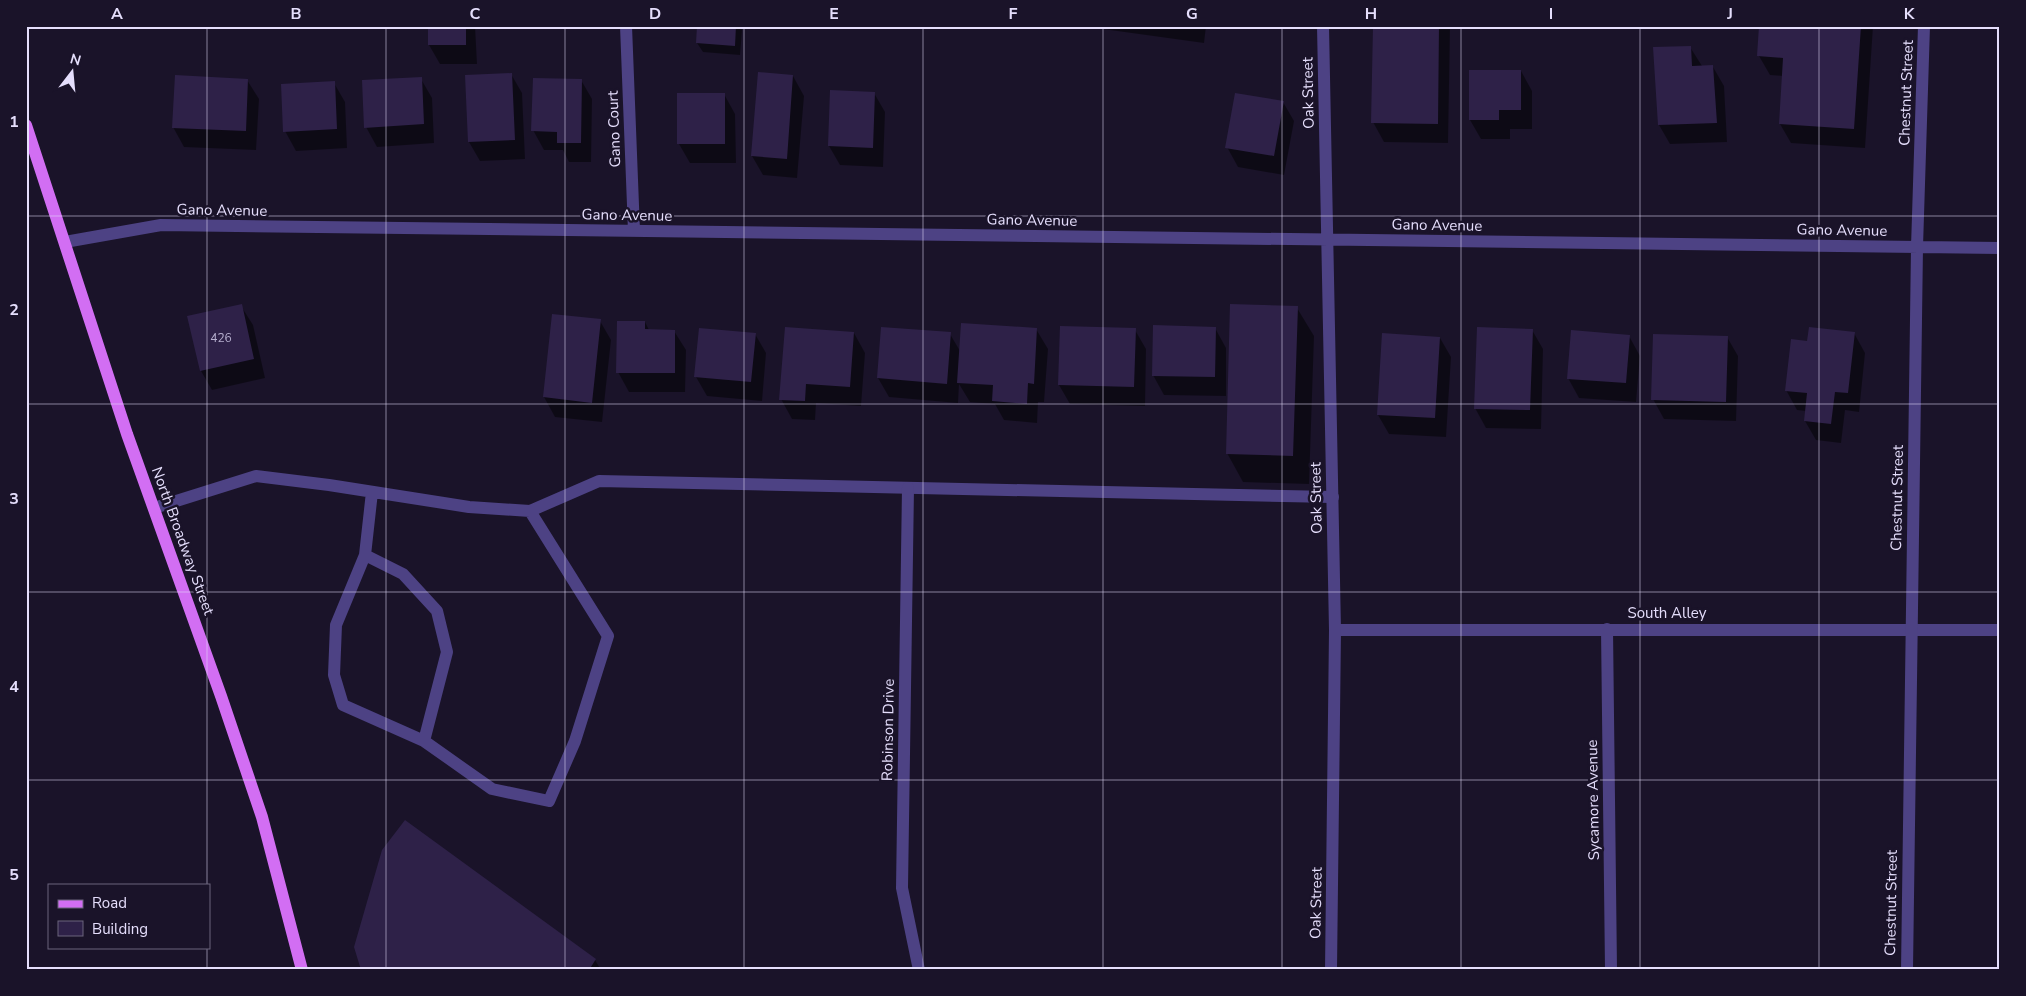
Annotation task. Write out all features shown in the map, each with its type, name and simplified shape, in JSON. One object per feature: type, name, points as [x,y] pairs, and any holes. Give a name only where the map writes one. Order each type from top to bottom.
[{"type":"main road","name":"North Broadway Street","points":[[26,125],[127,434],[222,696],[262,817],[302,970]]},
{"type":"street","name":"Gano Court","points":[[626,26],[634,231]]},
{"type":"street","name":"Oak Street","points":[[1323,26],[1335,630],[1331,970]]},
{"type":"street","name":"Chestnut Street","points":[[1906,970],[1917,247],[1924,26]]},
{"type":"street","name":"Gano Avenue","points":[[65,242],[161,225],[2000,248]]},
{"type":"street","points":[[154,508],[256,476],[468,507],[530,511],[599,481],[1333,497]]},
{"type":"street","name":"Robinson Drive","points":[[908,488],[902,888],[919,970]]},
{"type":"street","points":[[372,492],[365,555],[336,625],[334,675],[343,705],[424,741],[492,789],[549,801],[575,741],[608,636],[530,511]]},
{"type":"street","points":[[365,555],[404,574],[436,611],[447,652],[424,741]]},
{"type":"street","name":"Sycamore Avenue","points":[[1607,629],[1611,970]]},
{"type":"street","name":"South Alley","points":[[1335,630],[2000,630]]},
{"type":"building","points":[[428,26],[466,26],[466,45],[428,45]]},
{"type":"building","points":[[697,26],[736,26],[735,46],[696,43]]},
{"type":"building","points":[[1373,26],[1439,26],[1438,124],[1371,123]]},
{"type":"building","points":[[1759,26],[1861,26],[1854,129],[1779,124],[1783,58],[1757,56]]},
{"type":"building","points":[[1691,46],[1692,66],[1713,65],[1717,123],[1658,125],[1653,47]]},
{"type":"building","points":[[1469,70],[1521,70],[1521,110],[1499,110],[1499,120],[1469,120]]},
{"type":"building","points":[[758,72],[793,75],[787,159],[751,156]]},
{"type":"building","points":[[512,73],[515,140],[468,142],[465,75]]},
{"type":"building","points":[[175,75],[248,79],[246,131],[172,128]]},
{"type":"building","points":[[422,77],[424,124],[364,128],[362,80]]},
{"type":"building","points":[[533,78],[582,79],[581,143],[557,143],[557,132],[531,131]]},
{"type":"building","points":[[335,81],[337,129],[283,132],[281,84]]},
{"type":"building","points":[[830,90],[875,92],[873,148],[828,146]]},
{"type":"building","points":[[677,93],[725,93],[725,144],[677,144]]},
{"type":"building","points":[[1235,93],[1284,101],[1274,156],[1225,148]]},
{"type":"building","points":[[242,304],[254,359],[200,371],[187,316]]},
{"type":"building","points":[[1230,304],[1298,306],[1293,456],[1226,454]]},
{"type":"building","points":[[552,314],[601,319],[592,403],[543,397]]},
{"type":"building","points":[[617,321],[645,321],[645,329],[675,330],[675,373],[616,373]]},
{"type":"building","points":[[961,323],[1037,328],[1034,384],[1028,383],[1027,404],[992,401],[993,385],[957,383]]},
{"type":"building","points":[[1153,325],[1216,327],[1215,377],[1152,376]]},
{"type":"building","points":[[1060,326],[1136,328],[1134,387],[1058,385]]},
{"type":"building","points":[[785,327],[854,332],[850,387],[806,384],[805,401],[779,400]]},
{"type":"building","points":[[881,327],[951,332],[947,384],[877,378]]},
{"type":"building","points":[[1477,327],[1533,329],[1530,410],[1474,409]]},
{"type":"building","points":[[1809,327],[1855,332],[1848,393],[1835,392],[1831,424],[1804,421],[1807,393],[1785,391],[1791,339],[1807,341]]},
{"type":"building","points":[[699,328],[756,333],[751,382],[694,377]]},
{"type":"building","points":[[1571,330],[1630,335],[1626,383],[1567,379]]},
{"type":"building","points":[[1382,333],[1440,337],[1435,418],[1377,415]]},
{"type":"building","points":[[1653,334],[1728,336],[1726,402],[1651,400]]},
{"type":"building","points":[[405,820],[596,959],[589,970],[361,970],[354,947],[382,850]]}]
